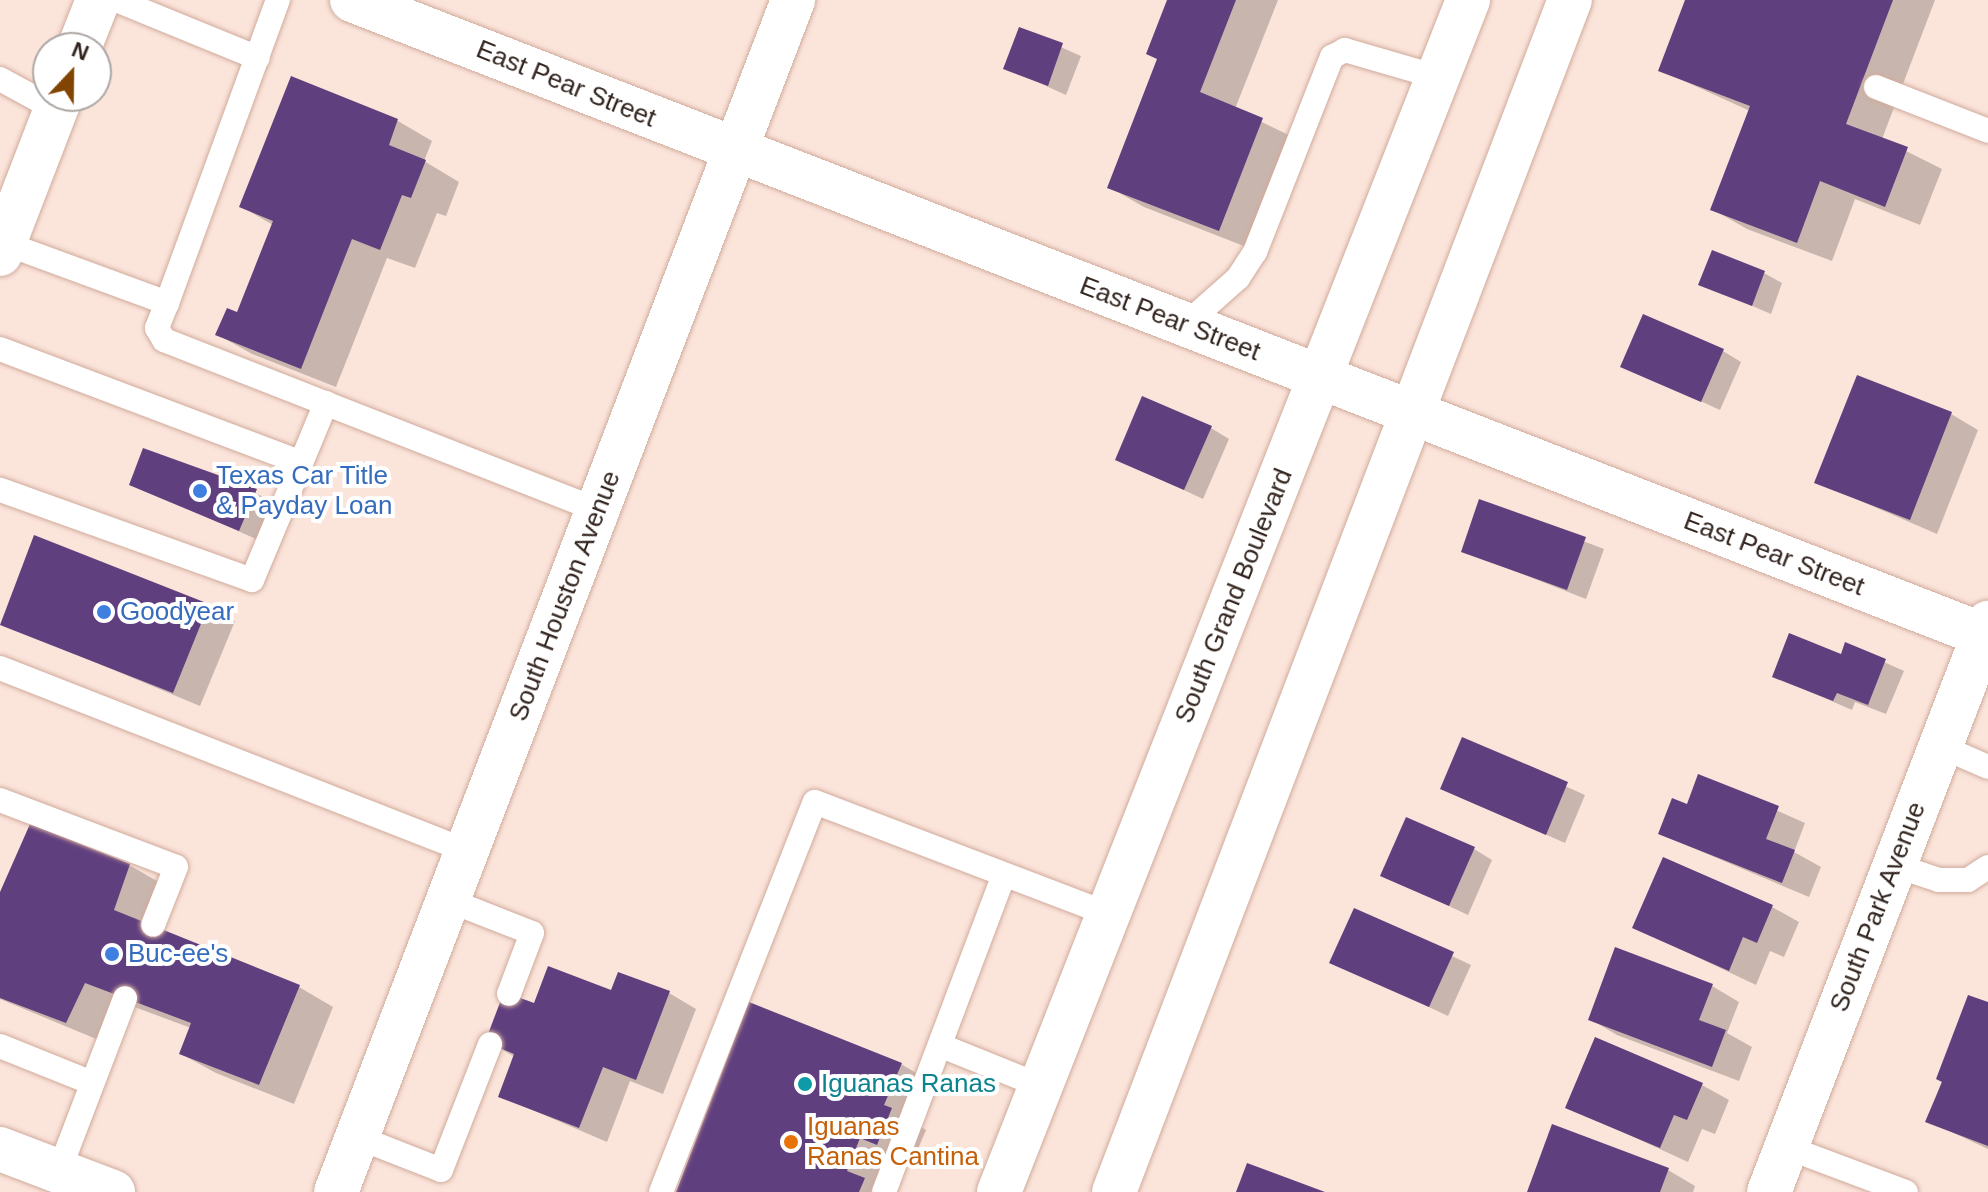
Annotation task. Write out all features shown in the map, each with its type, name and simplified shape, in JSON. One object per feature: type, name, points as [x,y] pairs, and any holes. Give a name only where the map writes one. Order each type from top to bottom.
[{"type":"street","points":[[85,32],[98,0]]},
{"type":"street","name":"East Pear Street","points":[[352,0],[1412,414],[1986,631]]},
{"type":"street","name":"South Houston Avenue","points":[[336,1192],[793,0]]},
{"type":"street","name":"South Grand Boulevard","points":[[999,1192],[1468,0]]},
{"type":"street","points":[[1114,1192],[1570,0]]},
{"type":"street","points":[[2,249],[55,112]]},
{"type":"street","name":"South Park Avenue","points":[[1769,1192],[1986,631]]},
{"type":"street","points":[[0,1149],[113,1192]]},
{"type":"lane","points":[[116,0],[258,58]]},
{"type":"lane","points":[[278,0],[157,328],[164,340],[598,510]]},
{"type":"lane","points":[[1185,325],[1238,278],[1255,252],[1332,57],[1345,50],[1438,77]]},
{"type":"lane","points":[[0,79],[32,92]]},
{"type":"lane","points":[[1876,87],[1988,131]]},
{"type":"lane","points":[[2,249],[167,303]]},
{"type":"lane","points":[[0,349],[301,463]]},
{"type":"lane","points":[[0,490],[252,580],[326,403]]},
{"type":"lane","points":[[0,668],[467,851]]},
{"type":"lane","points":[[1940,746],[1988,767]]},
{"type":"lane","points":[[0,800],[176,867],[153,925]]},
{"type":"lane","points":[[661,1192],[815,802],[1108,914]]},
{"type":"lane","points":[[1894,865],[1939,880],[1968,880],[1988,867]]},
{"type":"lane","points":[[884,1192],[942,1046],[1004,875]]},
{"type":"lane","points":[[448,900],[532,933],[509,994]]},
{"type":"lane","points":[[59,1171],[125,998]]},
{"type":"lane","points":[[357,1137],[441,1170],[490,1044]]},
{"type":"lane","points":[[0,1046],[92,1083]]},
{"type":"lane","points":[[942,1046],[1041,1086]]},
{"type":"lane","points":[[1786,1147],[1906,1192]]},
{"type":"building","points":[[1167,0],[1236,0],[1200,92],[1263,118],[1219,231],[1107,188],[1157,59],[1146,54]]},
{"type":"building","points":[[1685,0],[1893,0],[1846,124],[1908,147],[1885,207],[1820,181],[1797,243],[1710,210],[1750,106],[1658,71]]},
{"type":"building","points":[[1019,27],[1063,43],[1048,86],[1003,69]]},
{"type":"building","points":[[291,76],[398,119],[389,145],[426,160],[411,198],[402,195],[380,250],[352,239],[301,369],[215,335],[227,308],[237,312],[273,221],[239,207]]},
{"type":"building","points":[[1712,250],[1765,271],[1752,306],[1698,285]]},
{"type":"building","points":[[1643,314],[1724,349],[1701,402],[1620,367]]},
{"type":"building","points":[[1857,375],[1952,412],[1910,520],[1814,483]]},
{"type":"building","points":[[1142,396],[1212,426],[1184,490],[1115,460]]},
{"type":"building","name":"Texas Car Title & Payday Loan","points":[[143,448],[257,489],[239,531],[129,485]]},
{"type":"building","points":[[1479,499],[1586,537],[1567,590],[1461,552]]},
{"type":"building","name":"Goodyear","points":[[34,535],[209,604],[173,693],[0,625]]},
{"type":"building","points":[[1789,633],[1841,654],[1845,642],[1886,659],[1868,705],[1837,693],[1833,701],[1772,677]]},
{"type":"building","points":[[1462,737],[1568,782],[1546,835],[1440,789]]},
{"type":"building","points":[[1698,774],[1779,806],[1766,839],[1795,850],[1782,883],[1658,834],[1672,798],[1687,804]]},
{"type":"building","points":[[1406,817],[1475,847],[1449,906],[1380,876]]},
{"type":"building","name":"Buc-ee's","points":[[30,824],[130,864],[114,910],[300,985],[259,1085],[179,1054],[191,1023],[85,983],[66,1023],[0,998],[0,892]]},
{"type":"building","points":[[1663,857],[1773,905],[1757,943],[1743,937],[1729,971],[1632,928]]},
{"type":"building","points":[[1354,908],[1454,952],[1429,1007],[1329,963]]},
{"type":"building","points":[[1615,947],[1713,984],[1699,1020],[1726,1030],[1712,1067],[1588,1020]]},
{"type":"building","points":[[548,966],[611,990],[618,972],[670,991],[636,1080],[603,1067],[579,1128],[498,1097],[514,1054],[485,1042],[504,992],[534,1003]]},
{"type":"building","points":[[1968,995],[1988,1002],[1988,1146],[1925,1122],[1942,1082],[1936,1079]]},
{"type":"building","name":"Iguanas Ranas","points":[[749,1002],[902,1063],[884,1105],[892,1108],[877,1145],[860,1138],[847,1171],[865,1178],[859,1192],[676,1192]]},
{"type":"building","points":[[1595,1037],[1703,1083],[1687,1120],[1674,1115],[1660,1148],[1565,1108]]},
{"type":"building","points":[[1552,1124],[1669,1168],[1660,1192],[1527,1192]]},
{"type":"building","points":[[1247,1163],[1325,1192],[1236,1192]]},
{"type":"place","name":"Texas Car Title & Payday Loan","points":[[200,491]]},
{"type":"place","name":"Goodyear","points":[[104,612]]},
{"type":"place","name":"Buc-ee's","points":[[112,954]]},
{"type":"place","name":"Iguanas Ranas","points":[[805,1084]]},
{"type":"place","name":"Iguanas Ranas Cantina","points":[[791,1142]]}]
